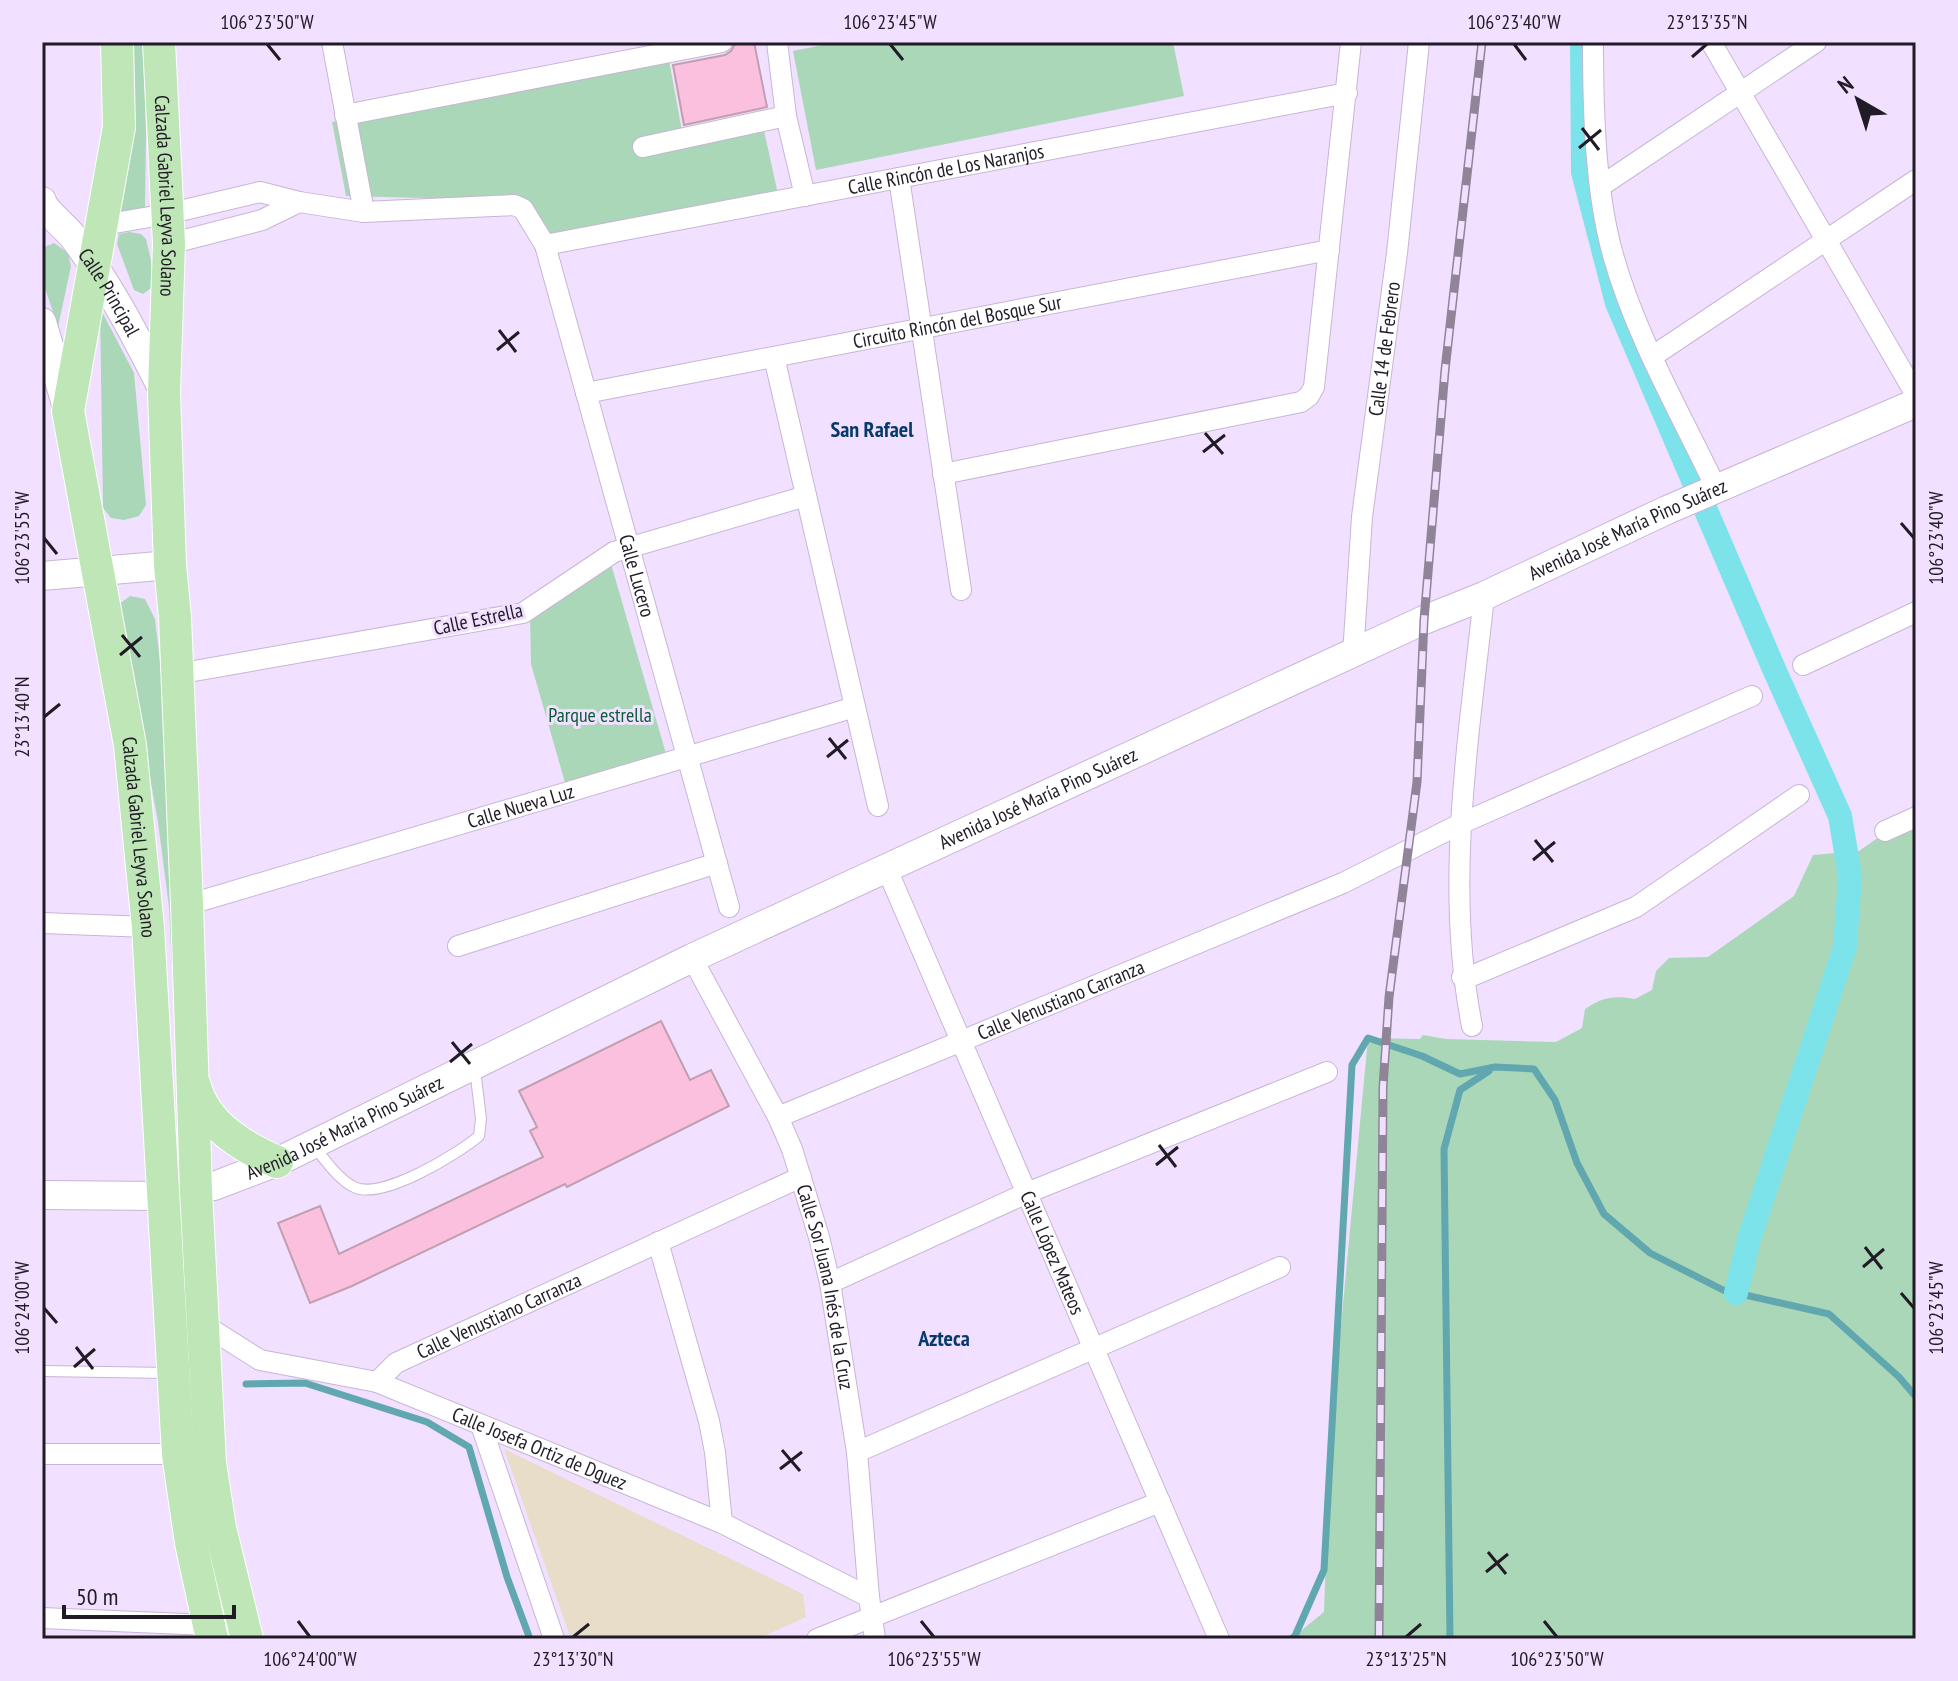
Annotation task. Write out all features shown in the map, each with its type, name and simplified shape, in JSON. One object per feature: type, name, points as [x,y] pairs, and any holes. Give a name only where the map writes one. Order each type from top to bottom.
[{"type":"main road","name":"Calzada Gabriel Leyva Solano","points":[[117,42],[119,127],[68,411],[130,745],[148,927],[178,1454],[191,1543],[210,1632]]},
{"type":"main road","name":"Calzada Gabriel Leyva Solano","points":[[159,42],[168,229],[164,392],[170,565],[210,1463],[220,1528],[247,1639]]},
{"type":"main road","points":[[192,1076],[197,1095],[233,1140],[277,1162]]},
{"type":"street","points":[[168,229],[260,192],[299,202],[364,212],[332,42]]},
{"type":"street","points":[[345,115],[685,46],[722,42]]},
{"type":"street","points":[[777,42],[786,116],[805,196]]},
{"type":"street","points":[[943,474],[1301,402],[1309,396],[1314,387],[1351,42]]},
{"type":"street","name":"Calle 14 de Febrero","points":[[1353,655],[1362,517],[1397,253],[1419,42]]},
{"type":"street","points":[[1593,42],[1593,90],[1601,186],[1605,219],[1622,284],[1712,492]]},
{"type":"street","points":[[1711,42],[1916,395]]},
{"type":"street","points":[[1601,186],[1816,42]]},
{"type":"street","name":"Calle Rincón de Los Naranjos","points":[[545,245],[1347,93]]},
{"type":"street","points":[[643,147],[786,116]]},
{"type":"street","points":[[899,178],[961,590]]},
{"type":"street","points":[[1653,356],[1916,180]]},
{"type":"street","points":[[103,225],[168,229],[262,220],[299,202]]},
{"type":"street","name":"Calle Principal","points":[[42,205],[63,224],[93,264],[125,316],[164,392]]},
{"type":"street","name":"Calle Lucero","points":[[364,212],[514,205],[523,209],[545,245],[729,907]]},
{"type":"street","name":"Circuito Rincón del Bosque Sur","points":[[586,393],[1329,250]]},
{"type":"street","points":[[42,322],[68,411]]},
{"type":"street","points":[[774,357],[878,806]]},
{"type":"street","name":"Avenida José María Pino Suárez","points":[[42,1195],[163,1196],[196,1191],[277,1162],[692,958],[886,867],[1667,510],[1916,403]]},
{"type":"street","name":"Calle Estrella","points":[[177,674],[523,613],[614,552],[806,496]]},
{"type":"street","points":[[42,576],[170,565]]},
{"type":"street","points":[[1472,1026],[1462,977],[1460,824],[1484,596]]},
{"type":"street","points":[[1803,665],[1916,612]]},
{"type":"street","name":"Calle Venustiano Carranza","points":[[778,1117],[1343,883],[1460,824],[1752,696]]},
{"type":"street","name":"Calle Nueva Luz","points":[[187,905],[855,707]]},
{"type":"street","points":[[1462,977],[1474,975],[1636,907],[1799,795]]},
{"type":"street","points":[[1885,831],[1916,817]]},
{"type":"street","points":[[458,946],[717,863]]},
{"type":"street","name":"Calle López Mateos","points":[[886,867],[1219,1638]]},
{"type":"street","points":[[42,923],[148,927]]},
{"type":"street","name":"Calle Sor Juana Inés de la Cruz","points":[[692,958],[778,1117],[801,1177],[830,1283],[857,1452],[875,1639]]},
{"type":"street","points":[[830,1283],[1027,1193],[1327,1072]]},
{"type":"street","name":"Calle Venustiano Carranza","points":[[377,1382],[396,1363],[801,1177]]},
{"type":"street","points":[[658,1242],[709,1421],[722,1523]]},
{"type":"street","points":[[857,1452],[1280,1267]]},
{"type":"street","name":"Calle Josefa Ortiz de Dguez","points":[[203,1324],[260,1360],[377,1382],[722,1523],[870,1607]]},
{"type":"street","points":[[481,1425],[554,1639]]},
{"type":"street","points":[[42,1454],[178,1454]]},
{"type":"street","points":[[817,1639],[870,1607],[1160,1502]]},
{"type":"street","points":[[42,1618],[210,1632]]},
{"type":"lane","points":[[313,1144],[337,1174],[355,1188],[371,1189],[397,1183],[434,1166],[463,1150],[479,1136],[481,1119],[474,1064]]},
{"type":"lane","points":[[42,1371],[172,1373]]},
{"type":"shaded area","points":[[504,1449],[803,1594],[806,1617],[757,1639],[571,1639]]},
{"type":"green space","points":[[127,42],[143,42],[145,209],[119,212]]},
{"type":"green space","points":[[838,42],[1173,42],[1184,96],[816,170],[793,51]]},
{"type":"green space","points":[[669,60],[685,148],[764,131],[778,194],[536,239],[501,200],[346,196],[332,122]]},
{"type":"green space","points":[[119,234],[141,234],[146,239],[155,277],[151,288],[143,294],[134,290],[117,244]]},
{"type":"green space","points":[[54,243],[68,253],[71,266],[58,327],[42,279],[42,248]]},
{"type":"green space","points":[[100,308],[134,373],[146,505],[139,516],[124,520],[111,518],[103,508]]},
{"type":"green space","name":"Parque estrella","points":[[611,564],[667,757],[566,786],[531,664],[530,615]]},
{"type":"green space","points":[[130,596],[145,599],[155,619],[174,780],[181,1146],[169,907],[158,822],[119,604]]},
{"type":"green space","points":[[1916,818],[1916,1639],[1291,1639],[1324,1612],[1330,1443],[1368,1038],[1420,1039],[1423,1035],[1446,1039],[1556,1042],[1582,1028],[1585,1009],[1591,1005],[1608,998],[1635,999],[1652,990],[1656,971],[1669,958],[1708,957],[1794,896],[1813,855],[1859,851]]},
{"type":"building","points":[[754,42],[767,107],[684,125],[673,65],[725,55],[735,44]]},
{"type":"building","points":[[661,1021],[690,1080],[711,1070],[729,1106],[567,1187],[565,1184],[310,1303],[278,1223],[320,1206],[339,1254],[543,1157],[530,1131],[537,1127],[519,1091]]},
{"type":"waterway","points":[[1582,42],[1583,172],[1617,303],[1840,816],[1850,876],[1845,947],[1749,1239],[1736,1293]]},
{"type":"waterway","points":[[1291,1639],[1324,1570],[1352,1065],[1368,1038],[1422,1056],[1460,1074],[1495,1067],[1534,1069],[1555,1100],[1577,1163],[1604,1214],[1650,1253],[1723,1290],[1829,1314],[1899,1377],[1916,1397]]},
{"type":"waterway","points":[[1450,1639],[1444,1149],[1460,1090],[1489,1071]]},
{"type":"waterway","points":[[246,1384],[305,1383],[427,1422],[469,1447],[507,1577],[530,1639]]},
{"type":"railway","points":[[1379,1639],[1383,1087],[1389,997],[1417,782],[1424,620],[1445,370],[1482,42]]},
{"type":"district","name":"San Rafael","points":[[872,429]]},
{"type":"district","name":"Azteca","points":[[944,1338]]}]
